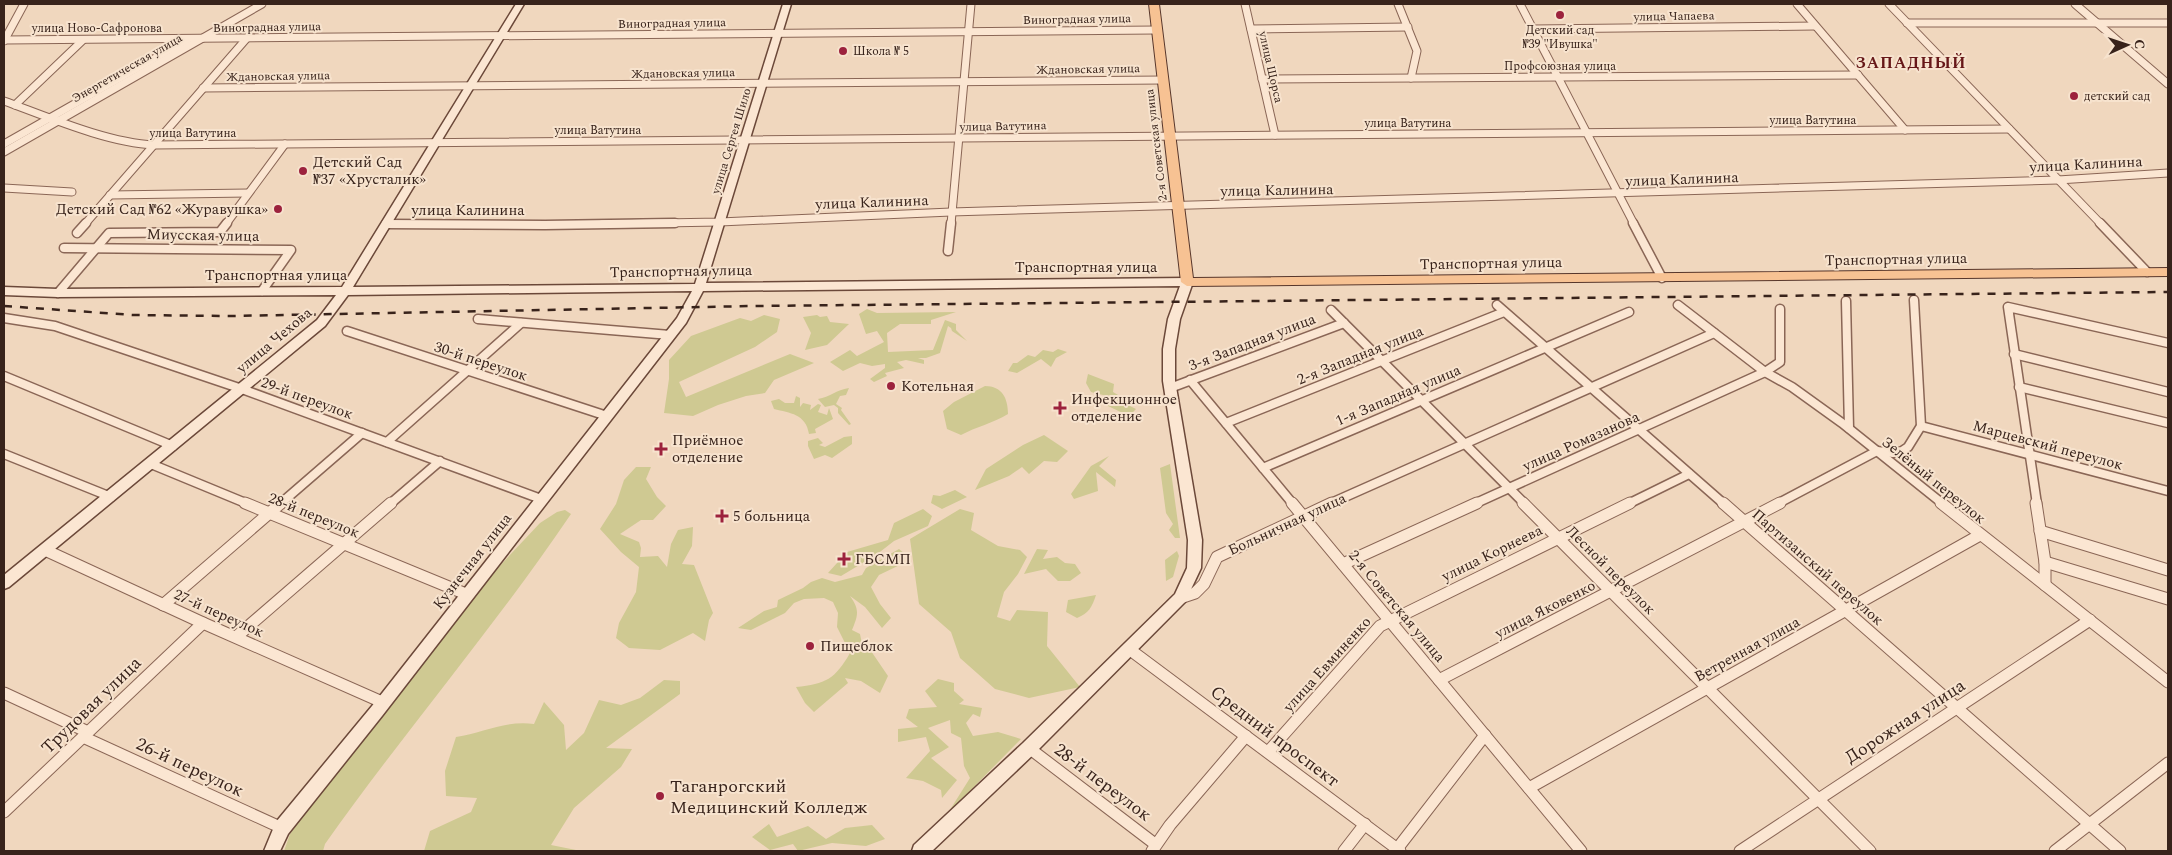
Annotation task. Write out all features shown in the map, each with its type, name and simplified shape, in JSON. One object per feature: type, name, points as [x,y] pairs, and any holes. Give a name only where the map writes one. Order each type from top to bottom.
[{"type":"main road","name":"улица Чехова","points":[[4,583],[321,323],[345,291],[520,4]]},
{"type":"main road","name":"улица Сергея Шило","points":[[700,286],[787,4]]},
{"type":"main road","name":"2-я Советская улица","points":[[1154,4],[1187,282]]},
{"type":"main road","name":"Транспортная улица","points":[[4,291],[58,293],[345,291],[2168,272]]},
{"type":"main road","points":[[1180,598],[1194,568],[1195,540],[1170,388],[1169,349],[1174,319],[1187,282]]},
{"type":"main road","name":"Кузнечная улица","points":[[282,828],[377,711],[466,594],[682,320],[700,286]]},
{"type":"main road","name":"Больничная улица","points":[[924,850],[1180,598]]},
{"type":"main road","points":[[272,851],[282,828]]},
{"type":"street","points":[[4,41],[24,4]]},
{"type":"street","name":"Энергетическая улица","points":[[4,144],[250,4]]},
{"type":"street","name":"Энергетическая улица","points":[[4,152],[262,4]]},
{"type":"street","points":[[948,251],[971,4]]},
{"type":"street","name":"улица Щорса","points":[[1245,4],[1274,135]]},
{"type":"street","points":[[1398,4],[1418,51],[1410,78]]},
{"type":"street","points":[[1520,4],[1662,278]]},
{"type":"street","points":[[1797,4],[1905,130]]},
{"type":"street","points":[[1889,4],[2147,272]]},
{"type":"street","points":[[2075,4],[2168,84]]},
{"type":"street","points":[[1907,23],[2168,23]]},
{"type":"street","name":"улица Чапаева","points":[[1533,29],[1815,26]]},
{"type":"street","points":[[1251,29],[1408,27]]},
{"type":"street","name":"Виноградная улица","points":[[189,39],[1156,30]]},
{"type":"street","points":[[77,233],[247,38]]},
{"type":"street","name":"улица Ново-Сафронова","points":[[4,41],[189,39]]},
{"type":"street","points":[[15,105],[83,40]]},
{"type":"street","name":"Профсоюзная улица","points":[[1262,79],[1858,75]]},
{"type":"street","name":"Ждановская улица","points":[[203,88],[1162,80]]},
{"type":"street","name":"улица Ватутина","points":[[4,101],[58,121],[134,144],[154,145],[2009,129]]},
{"type":"street","points":[[58,293],[109,233],[220,232],[285,144]]},
{"type":"street","name":"улица Калинина","points":[[386,224],[545,225],[720,222],[951,212],[2058,180],[2168,173]]},
{"type":"street","points":[[4,188],[72,192]]},
{"type":"street","points":[[110,195],[248,193]]},
{"type":"street","name":"Миусская улица","points":[[64,248],[290,250],[262,291]]},
{"type":"street","points":[[1877,451],[1893,453],[1902,451],[1908,447],[1921,426],[1914,300]]},
{"type":"street","points":[[1846,301],[1849,428]]},
{"type":"street","name":"Зелёный переулок","points":[[1678,305],[1765,372],[1849,428],[1980,535],[2168,682]]},
{"type":"street","points":[[2045,585],[2045,562],[2008,308],[2168,343]]},
{"type":"street","name":"Партизанский переулок","points":[[1500,309],[2120,851]]},
{"type":"street","name":"2-я Западная улица","points":[[1226,423],[1382,361],[1500,309]]},
{"type":"street","name":"улица Ромазанова","points":[[1343,564],[1765,372],[1780,362],[1780,309]]},
{"type":"street","name":"Лесной переулок","points":[[1332,310],[1870,851]]},
{"type":"street","name":"1-я Западная улица","points":[[1263,468],[1629,312]]},
{"type":"street","name":"29-й переулок","points":[[4,318],[55,326],[242,389],[541,498]]},
{"type":"street","points":[[478,319],[670,335]]},
{"type":"street","name":"3-я Западная улица","points":[[1170,388],[1344,322]]},
{"type":"street","points":[[387,442],[521,323]]},
{"type":"street","name":"30-й переулок","points":[[347,331],[607,416]]},
{"type":"street","name":"Больничная улица","points":[[1180,598],[1195,592],[1204,584],[1217,557],[1303,516],[1714,333]]},
{"type":"street","points":[[2014,354],[2168,392]]},
{"type":"street","points":[[4,376],[173,446]]},
{"type":"street","name":"2-я Советская улица","points":[[1190,380],[1581,851]]},
{"type":"street","points":[[2019,387],[2168,423]]},
{"type":"street","name":"Марцевский переулок","points":[[1921,426],[2168,491]]},
{"type":"street","points":[[163,604],[362,433]]},
{"type":"street","name":"улица Яковенко","points":[[1439,680],[1877,451]]},
{"type":"street","points":[[4,454],[111,497]]},
{"type":"street","points":[[236,638],[440,461]]},
{"type":"street","name":"28-й переулок","points":[[151,464],[466,594]]},
{"type":"street","name":"улица Корнеева","points":[[1390,620],[1689,474]]},
{"type":"street","points":[[2040,530],[2168,570]]},
{"type":"street","name":"Ветренная улица","points":[[1529,788],[1980,535]]},
{"type":"street","name":"27-й переулок","points":[[45,550],[236,638],[382,702]]},
{"type":"street","points":[[2045,562],[2168,599]]},
{"type":"street","name":"улица Евминенко","points":[[1268,752],[1380,626],[1390,620]]},
{"type":"street","name":"Дорожная улица","points":[[1740,851],[2090,620]]},
{"type":"street","name":"Трудовая улица","points":[[4,812],[203,623]]},
{"type":"street","name":"Средний проспект","points":[[1129,650],[1399,850]]},
{"type":"street","name":"26-й переулок","points":[[4,693],[282,828]]},
{"type":"street","points":[[1399,850],[1485,735]]},
{"type":"street","points":[[1154,848],[1246,736]]},
{"type":"street","name":"28-й переулок","points":[[1029,748],[1154,848]]},
{"type":"street","points":[[2056,851],[2168,764]]},
{"type":"street","points":[[1344,851],[1365,824]]},
{"type":"street","name":"Кузнечная улица","points":[[262,851],[282,828]]},
{"type":"shaded area","points":[[867,309],[877,313],[956,312],[931,320],[931,324],[900,324],[887,333],[888,352],[933,350],[945,320],[956,324],[956,330],[967,341],[948,326],[940,353],[926,358],[918,358],[924,360],[924,364],[906,360],[897,362],[904,368],[885,373],[887,376],[874,382],[870,379],[885,368],[885,364],[872,366],[860,363],[843,371],[830,362],[850,350],[857,356],[884,342],[877,331],[866,334],[859,314]]},
{"type":"shaded area","points":[[764,315],[780,319],[777,332],[755,347],[679,382],[686,397],[790,354],[814,363],[774,380],[765,393],[746,396],[693,416],[664,413],[669,379],[669,360],[691,336],[740,318],[751,321]]},
{"type":"shaded area","points":[[817,315],[820,317],[827,316],[830,322],[849,324],[827,345],[805,350],[811,333],[803,317]]},
{"type":"shaded area","points":[[1058,349],[1067,352],[1056,358],[1051,367],[1041,359],[1017,373],[1008,371],[1013,363],[1017,363],[1028,355],[1035,357],[1043,350],[1053,352]]},
{"type":"shaded area","points":[[1088,374],[1114,384],[1113,392],[1125,399],[1126,404],[1136,409],[1129,416],[1108,406],[1107,396],[1091,392],[1086,383]]},
{"type":"shaded area","points":[[985,386],[996,388],[1003,394],[1007,403],[1008,414],[961,435],[947,429],[943,411],[954,402]]},
{"type":"shaded area","points":[[849,388],[846,395],[840,396],[836,404],[842,408],[841,410],[851,424],[849,425],[838,413],[838,408],[834,405],[825,407],[818,399]]},
{"type":"shaded area","points":[[796,396],[800,398],[800,407],[803,403],[811,405],[810,410],[818,404],[821,405],[818,412],[827,415],[829,408],[833,419],[815,429],[816,433],[809,434],[805,422],[801,418],[791,413],[774,409],[771,401],[779,399],[785,403],[794,403]]},
{"type":"shaded area","points":[[1044,435],[1068,451],[1057,462],[1044,461],[1029,474],[1022,467],[1009,476],[975,490],[986,469],[1023,445]]},
{"type":"shaded area","points":[[852,436],[852,444],[832,458],[825,455],[814,459],[808,446],[808,441],[818,438],[823,443],[819,445],[825,447],[844,437]]},
{"type":"shaded area","points":[[1109,456],[1099,466],[1116,480],[1115,487],[1096,472],[1098,491],[1074,499],[1071,494],[1091,466]]},
{"type":"shaded area","points":[[1170,464],[1180,538],[1175,538],[1169,530],[1173,524],[1166,513],[1160,468]]},
{"type":"shaded area","points":[[636,467],[651,467],[646,479],[657,497],[666,506],[653,520],[641,520],[620,534],[639,542],[641,548],[640,557],[658,556],[667,567],[671,544],[678,530],[693,527],[692,546],[682,564],[694,565],[713,613],[709,620],[705,641],[693,633],[660,650],[629,648],[616,638],[619,623],[636,592],[639,567],[621,552],[600,529],[616,504],[624,480]]},
{"type":"shaded area","points":[[955,490],[967,497],[942,509],[931,503],[933,495],[940,496]]},
{"type":"shaded area","points":[[923,509],[932,516],[928,526],[894,541],[876,555],[841,576],[828,573],[847,552],[888,540],[894,523]]},
{"type":"shaded area","points":[[960,509],[974,513],[971,530],[998,546],[1020,550],[1027,557],[1018,574],[1004,592],[997,617],[1010,621],[1017,610],[1048,612],[1047,646],[1080,687],[1029,698],[995,689],[960,658],[951,632],[919,604],[910,539]]},
{"type":"shaded area","points":[[565,510],[571,514],[542,556],[355,802],[325,844],[323,851],[284,851],[290,834],[307,809],[494,572],[540,523],[557,512]]},
{"type":"shaded area","points":[[899,549],[905,554],[904,563],[879,575],[871,587],[880,604],[891,618],[882,628],[865,607],[850,596],[857,609],[856,620],[852,630],[860,634],[862,644],[860,648],[871,651],[888,676],[880,693],[861,681],[845,678],[848,683],[814,712],[805,703],[796,687],[815,684],[829,679],[845,662],[850,653],[837,627],[838,613],[833,602],[824,598],[804,599],[794,603],[785,613],[751,630],[738,628],[764,611],[777,607],[778,600],[811,582],[822,578],[835,582],[862,575],[866,568]]},
{"type":"shaded area","points":[[1037,549],[1048,550],[1043,559],[1057,557],[1065,563],[1075,564],[1081,573],[1070,581],[1058,581],[1046,569],[1024,574]]},
{"type":"shaded area","points":[[1177,551],[1179,556],[1173,577],[1166,581],[1165,560]]},
{"type":"shaded area","points":[[1096,595],[1090,609],[1081,616],[1077,618],[1066,612],[1068,600]]},
{"type":"shaded area","points":[[938,679],[954,683],[954,691],[964,700],[959,704],[982,708],[980,717],[973,714],[966,723],[973,736],[998,732],[1021,739],[948,813],[970,778],[964,766],[961,738],[951,733],[950,720],[928,728],[949,747],[931,758],[957,780],[942,798],[941,790],[923,781],[906,778],[930,751],[926,737],[898,742],[898,729],[918,727],[906,718],[909,709],[937,707],[925,691]]},
{"type":"shaded area","points":[[664,680],[680,681],[680,694],[606,748],[632,749],[621,767],[574,808],[551,845],[581,851],[424,851],[430,831],[471,812],[477,798],[446,796],[445,771],[456,737],[504,725],[534,724],[544,702],[564,725],[566,750],[584,733],[599,700],[621,705],[640,698]]},
{"type":"shaded area","points":[[769,824],[777,837],[808,826],[826,839],[845,828],[872,825],[885,839],[866,846],[832,843],[798,851],[793,844],[770,850],[752,837]]},
{"type":"railway","points":[[4,306],[133,315],[232,316],[754,306],[2168,292]]},
{"type":"place","name":"Детский сад №39 \"Ивушка\"","points":[[1560,15]]},
{"type":"place","name":"Школа № 5","points":[[843,51]]},
{"type":"place","name":"детский сад","points":[[2074,96]]},
{"type":"place","name":"Детский Сад №37 «Хрусталик»","points":[[303,171]]},
{"type":"place","name":"Детский Сад №62 «Журавушка»","points":[[278,209]]},
{"type":"place","name":"Котельная","points":[[891,386]]},
{"type":"place","name":"Инфекционное отделение","points":[[1060,408]]},
{"type":"place","name":"Приёмное отделение","points":[[661,449]]},
{"type":"place","name":"5 больница","points":[[722,516]]},
{"type":"place","name":"ГБСМП","points":[[844,559]]},
{"type":"place","name":"Пищеблок","points":[[810,646]]},
{"type":"place","name":"Таганрогский Медицинский Колледж","points":[[660,796]]},
{"type":"district","name":"ЗАПАДНЫЙ","points":[[1911,62]]}]
